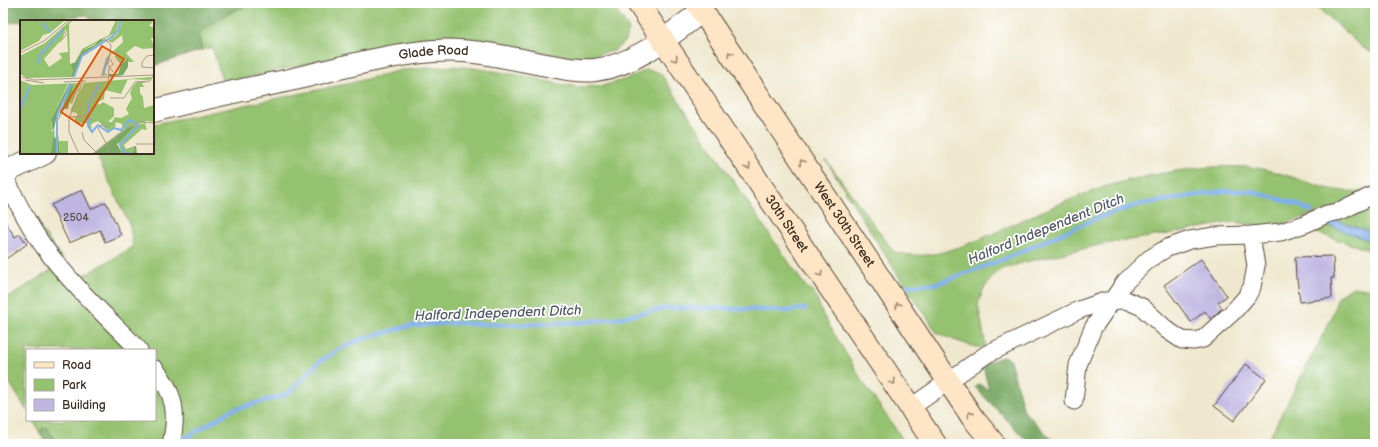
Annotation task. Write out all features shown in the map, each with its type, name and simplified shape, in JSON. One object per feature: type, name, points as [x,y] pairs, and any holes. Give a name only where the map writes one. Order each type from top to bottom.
[{"type":"main road","name":"30th Street","points":[[638,3],[935,444]]},
{"type":"main road","name":"West 30th Street","points":[[699,7],[948,382],[972,417],[994,444]]},
{"type":"street","name":"Glade Road","points":[[154,111],[360,64],[416,53],[447,51],[478,53],[560,67],[594,70],[629,60],[640,55],[663,40],[699,7]]},
{"type":"street","points":[[43,154],[3,173],[17,202],[47,251],[75,284],[139,349]]},
{"type":"street","points":[[1074,401],[1078,365],[1093,328],[1125,282],[1149,259],[1167,248],[1190,240],[1215,236],[1281,232],[1305,224],[1327,214],[1342,212],[1375,194]]},
{"type":"street","points":[[910,408],[987,354],[1079,310],[1105,301],[1126,300],[1142,307],[1167,330],[1182,340],[1194,342],[1203,339],[1234,311],[1247,296],[1252,287],[1256,266],[1251,235]]},
{"type":"street","points":[[156,371],[170,392],[174,403],[174,430],[171,444]]},
{"type":"green space","points":[[3,3],[252,3],[227,14],[198,33],[202,50],[154,66],[154,20],[90,20],[88,15],[20,20],[20,21],[3,23]]},
{"type":"green space","points":[[252,3],[610,3],[628,27],[629,31],[624,42],[614,51],[582,57],[558,55],[471,40],[446,39],[385,46],[223,83],[212,47],[202,50],[198,33],[227,14]]},
{"type":"green space","points":[[1312,3],[1375,3],[1375,55],[1362,47]]},
{"type":"green space","points":[[451,66],[474,68],[581,87],[602,86],[627,79],[646,70],[655,71],[661,74],[806,287],[815,294],[823,315],[863,382],[906,444],[58,444],[47,428],[42,429],[40,433],[34,421],[156,421],[156,349],[26,349],[26,409],[3,372],[3,296],[11,296],[51,270],[3,194],[3,183],[23,205],[78,279],[133,247],[130,226],[98,158],[101,154],[154,154],[154,124],[351,83],[401,70]]},
{"type":"green space","points":[[826,160],[894,252],[910,255],[938,253],[952,249],[982,239],[1076,197],[1119,183],[1163,173],[1227,166],[1257,168],[1269,170],[1329,189],[1357,192],[1368,189],[1351,203],[1272,227],[1232,222],[1104,244],[1025,262],[1002,269],[994,275],[983,290],[978,304],[986,347],[975,347],[937,333],[907,290]]},
{"type":"green space","points":[[1375,199],[1375,233],[1331,218]]},
{"type":"green space","points":[[1323,222],[1365,239],[1375,240],[1375,252],[1314,232],[1317,226]]},
{"type":"green space","points":[[1353,287],[1368,289],[1375,288],[1375,444],[1266,444],[1332,317],[1338,296]]},
{"type":"green space","points":[[1005,356],[1010,360],[1024,411],[1056,444],[1030,444],[975,387],[979,384],[989,390],[983,366],[991,361]]},
{"type":"green space","points":[[47,428],[58,444],[47,444],[40,433],[42,429]]},
{"type":"water","points":[[1331,218],[1375,233],[1375,240],[1365,239],[1327,225],[1323,222]]},
{"type":"building","points":[[82,190],[91,209],[106,202],[121,235],[105,242],[100,230],[69,243],[51,205]]},
{"type":"building","points":[[3,219],[15,237],[20,234],[27,244],[3,261]]},
{"type":"building","points":[[1333,256],[1334,278],[1331,278],[1332,298],[1300,302],[1296,279],[1295,257]]},
{"type":"building","points":[[1201,259],[1227,296],[1218,302],[1222,308],[1211,319],[1205,311],[1191,322],[1164,285]]},
{"type":"building","points":[[1246,364],[1266,379],[1234,421],[1214,406]]},
{"type":"waterway","name":"Halford Independent Ditch","points":[[906,286],[935,284],[947,280],[1002,260],[1097,218],[1137,205],[1223,191],[1250,191],[1296,204],[1311,211]]},
{"type":"waterway","name":"Halford Independent Ditch","points":[[176,444],[232,410],[285,395],[292,390],[320,361],[340,349],[359,340],[409,326],[452,323],[517,325],[585,322],[613,319],[666,308],[714,308],[785,311],[805,309]]}]
